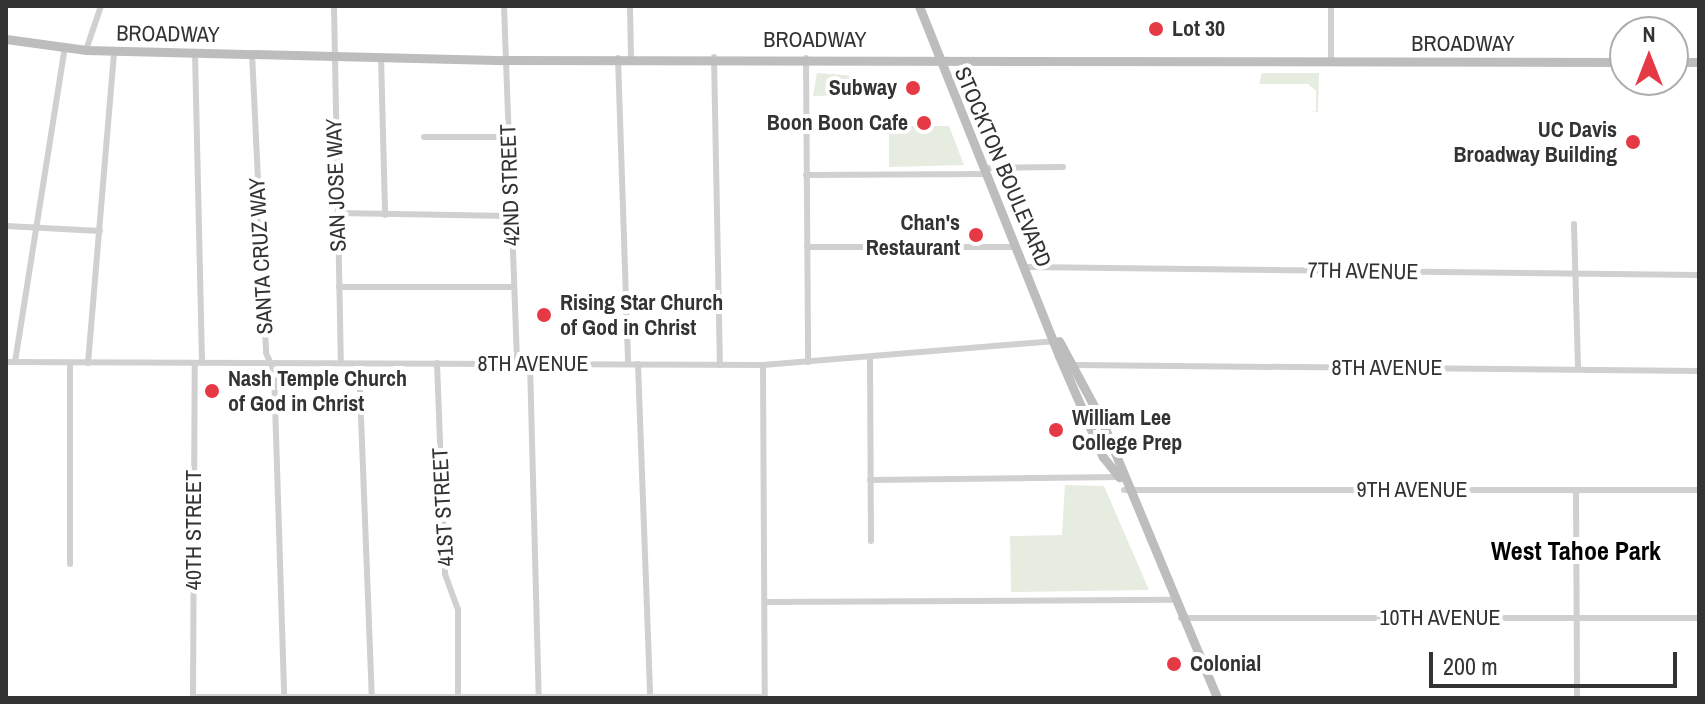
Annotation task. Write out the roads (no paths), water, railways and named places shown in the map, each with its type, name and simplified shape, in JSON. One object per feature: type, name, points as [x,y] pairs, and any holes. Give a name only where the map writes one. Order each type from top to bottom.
[{"type":"main road","name":"STOCKTON BOULEVARD","points":[[919,6],[936,59],[1059,341],[1103,457],[1119,477]]},
{"type":"main road","name":"BROADWAY","points":[[6,39],[86,50],[506,60],[714,57],[1609,62]]},
{"type":"main road","name":"STOCKTON BOULEVARD","points":[[1059,341],[1075,365],[1124,490],[1217,698]]},
{"type":"street","points":[[86,50],[101,6]]},
{"type":"street","name":"SAN JOSE WAY","points":[[334,6],[341,363]]},
{"type":"street","name":"42ND STREET","points":[[504,6],[517,364]]},
{"type":"street","points":[[630,6],[631,58]]},
{"type":"street","points":[[1331,6],[1331,61]]},
{"type":"street","points":[[15,362],[65,48]]},
{"type":"street","points":[[88,363],[114,51]]},
{"type":"street","name":"40TH STREET","points":[[193,697],[198,363],[195,53]]},
{"type":"street","name":"SANTA CRUZ WAY","points":[[252,53],[284,697]]},
{"type":"street","points":[[381,57],[385,215]]},
{"type":"street","points":[[714,57],[720,365]]},
{"type":"street","points":[[618,58],[628,364]]},
{"type":"street","points":[[806,58],[808,362]]},
{"type":"street","points":[[424,137],[507,137]]},
{"type":"street","points":[[806,175],[1063,167]]},
{"type":"street","points":[[337,213],[511,216]]},
{"type":"street","points":[[1574,224],[1578,369]]},
{"type":"street","points":[[6,226],[100,231]]},
{"type":"street","points":[[807,247],[1018,247]]},
{"type":"street","name":"7TH AVENUE","points":[[1027,267],[1699,275]]},
{"type":"street","points":[[339,287],[514,287]]},
{"type":"street","name":"8TH AVENUE","points":[[6,362],[763,365],[1059,341]]},
{"type":"street","points":[[870,357],[871,541]]},
{"type":"street","points":[[70,363],[70,564]]},
{"type":"street","name":"41ST STREET","points":[[437,363],[445,574],[458,609],[458,697]]},
{"type":"street","points":[[359,364],[372,697]]},
{"type":"street","points":[[530,364],[539,697]]},
{"type":"street","points":[[638,364],[650,698]]},
{"type":"street","points":[[193,697],[765,698],[763,365]]},
{"type":"street","name":"8TH AVENUE","points":[[1075,365],[1699,371]]},
{"type":"street","points":[[870,480],[1119,477]]},
{"type":"street","name":"9TH AVENUE","points":[[1124,490],[1699,490]]},
{"type":"street","points":[[1576,490],[1577,698]]},
{"type":"street","points":[[765,602],[1174,600]]},
{"type":"street","name":"10TH AVENUE","points":[[1181,618],[1699,618]]},
{"type":"place","name":"Lot 30","points":[[1156,29]]},
{"type":"place","name":"Subway","points":[[913,88]]},
{"type":"place","name":"Boon Boon Cafe","points":[[924,123]]},
{"type":"place","name":"UC Davis Broadway Building","points":[[1633,142]]},
{"type":"place","name":"Chan's Restaurant","points":[[976,235]]},
{"type":"place","name":"Rising Star Church of God in Christ","points":[[544,315]]},
{"type":"place","name":"Nash Temple Church of God in Christ","points":[[212,391]]},
{"type":"place","name":"William Lee College Prep","points":[[1056,430]]},
{"type":"place","name":"Colonial","points":[[1174,664]]},
{"type":"district","name":"West Tahoe Park","points":[[1576,551]]}]
